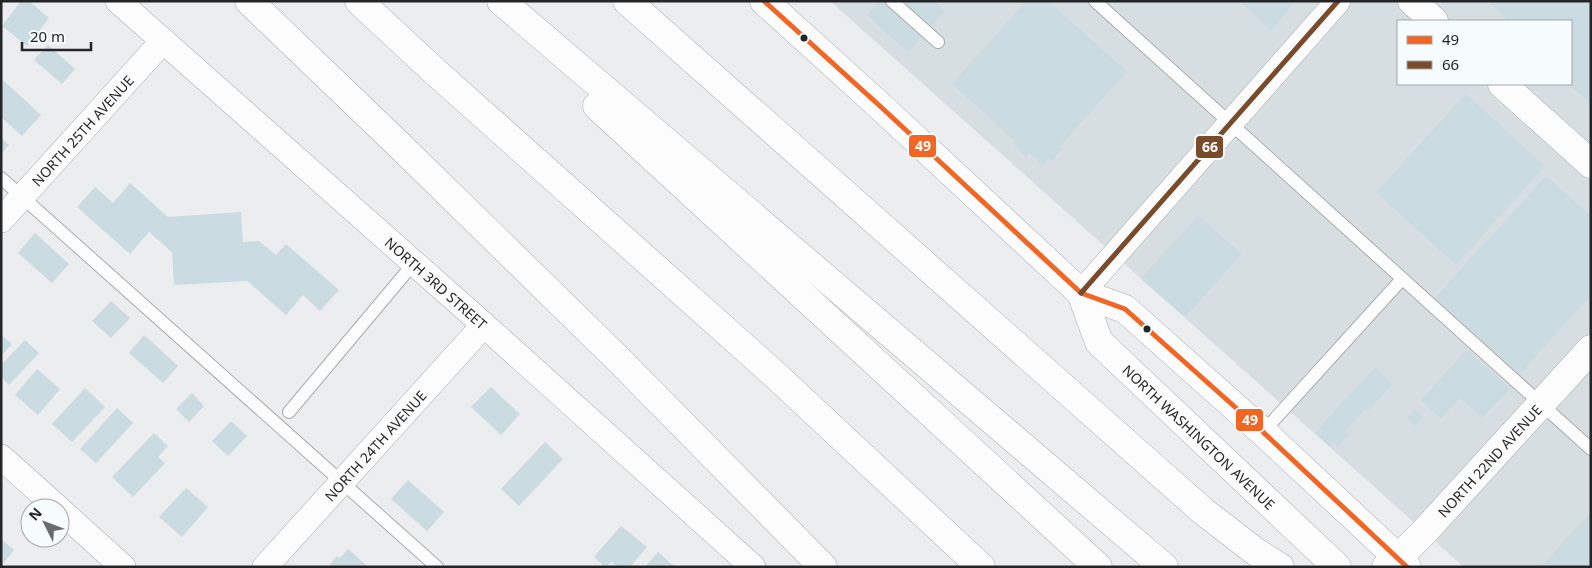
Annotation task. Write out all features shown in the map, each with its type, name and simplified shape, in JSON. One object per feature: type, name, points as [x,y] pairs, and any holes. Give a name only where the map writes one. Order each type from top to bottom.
[{"type":"main road","points":[[249,1],[618,359],[823,567]]},
{"type":"main road","points":[[360,1],[431,68],[772,372],[978,564]]},
{"type":"main road","points":[[482,1],[1098,567]]},
{"type":"main road","points":[[501,1],[1164,567]]},
{"type":"main road","points":[[627,1],[1204,512],[1256,552],[1280,567]]},
{"type":"main road","points":[[1412,1],[1433,20]]},
{"type":"main road","name":"NORTH WASHINGTON AVENUE","points":[[769,3],[1081,293],[1125,310],[1263,432],[1397,564]]},
{"type":"main road","points":[[1503,85],[1591,164]]},
{"type":"main road","name":"NORTH WASHINGTON AVENUE","points":[[1081,293],[1099,342],[1336,567]]},
{"type":"main road","name":"NORTH 22ND AVENUE","points":[[1397,564],[1591,349]]},
{"type":"street","name":"NORTH 3RD STREET","points":[[118,1],[484,325],[753,567]]},
{"type":"street","points":[[1081,293],[1338,1]]},
{"type":"street","name":"NORTH 25TH AVENUE","points":[[1,220],[163,42]]},
{"type":"street","name":"NORTH 24TH AVENUE","points":[[265,567],[484,325]]},
{"type":"street","points":[[1,457],[47,498]]},
{"type":"street","points":[[70,519],[124,567]]},
{"type":"lane","points":[[892,1],[938,42]]},
{"type":"lane","points":[[1094,1],[1591,449]]},
{"type":"lane","points":[[1,178],[343,481],[437,567]]},
{"type":"lane","points":[[289,412],[414,263]]},
{"type":"lane","points":[[1263,432],[1402,278]]},
{"type":"shaded area","points":[[830,1],[1591,1],[1591,567],[1464,567]]},
{"type":"building","points":[[21,1],[29,1],[49,18],[27,46],[2,26]]},
{"type":"building","points":[[879,1],[934,1],[945,11],[907,52],[867,15]]},
{"type":"building","points":[[1026,1],[1049,1],[1127,72],[1060,146],[1062,149],[1051,162],[1048,159],[1043,165],[1029,153],[1026,157],[1014,145],[1016,142],[952,84]]},
{"type":"building","points":[[1239,1],[1296,1],[1271,30]]},
{"type":"building","points":[[1488,1],[1591,1],[1591,104],[1569,85],[1572,85],[1572,20],[1504,20],[1506,18]]},
{"type":"building","points":[[48,45],[75,69],[62,84],[34,60]]},
{"type":"building","points":[[4,81],[41,115],[22,136],[1,117],[1,84]]},
{"type":"building","points":[[1466,94],[1545,166],[1456,265],[1376,192]]},
{"type":"building","points":[[1,138],[9,145],[1,154]]},
{"type":"building","points":[[1546,176],[1591,216],[1591,295],[1520,374],[1435,298]]},
{"type":"building","points":[[130,183],[168,217],[241,212],[243,242],[259,241],[276,255],[286,244],[339,290],[320,311],[303,295],[286,315],[247,281],[174,285],[172,252],[149,232],[130,254],[77,207],[95,187],[113,203]]},
{"type":"building","points":[[1198,215],[1242,254],[1185,317],[1141,279]]},
{"type":"building","points":[[35,233],[69,264],[52,283],[18,253]]},
{"type":"building","points":[[111,301],[130,318],[111,338],[92,321]]},
{"type":"building","points":[[1,335],[12,344],[1,356]]},
{"type":"building","points":[[144,335],[178,366],[163,383],[129,353]]},
{"type":"building","points":[[25,340],[39,353],[9,385],[1,377],[1,365]]},
{"type":"building","points":[[1467,350],[1510,389],[1482,418],[1460,398],[1441,419],[1421,400]]},
{"type":"building","points":[[1375,367],[1393,384],[1369,410],[1366,408],[1345,431],[1349,434],[1338,447],[1334,443],[1330,447],[1315,433]]},
{"type":"building","points":[[37,369],[60,389],[38,415],[15,395]]},
{"type":"building","points":[[491,387],[520,414],[501,435],[471,407]]},
{"type":"building","points":[[85,388],[105,407],[72,442],[52,424]]},
{"type":"building","points":[[192,393],[204,406],[189,422],[176,409]]},
{"type":"building","points":[[117,408],[133,423],[96,463],[80,449]]},
{"type":"building","points":[[1415,409],[1423,417],[1415,426],[1407,418]]},
{"type":"building","points":[[231,421],[247,436],[228,456],[212,441]]},
{"type":"building","points":[[154,433],[168,446],[158,457],[165,463],[133,497],[112,477]]},
{"type":"building","points":[[545,442],[563,459],[519,506],[501,489]]},
{"type":"building","points":[[408,480],[444,512],[427,531],[391,499]]},
{"type":"building","points":[[186,488],[208,507],[182,537],[159,517]]},
{"type":"building","points":[[1591,512],[1591,567],[1541,567]]},
{"type":"building","points":[[621,526],[647,547],[630,567],[617,567],[612,562],[605,567],[594,557]]},
{"type":"building","points":[[1,539],[14,550],[1,566]]},
{"type":"building","points":[[348,549],[368,567],[328,567],[337,556],[340,558]]},
{"type":"building","points":[[658,552],[675,567],[645,567]]},
{"type":"transit line","name":"49","points":[[764,1],[1081,293],[1125,309],[1263,432],[1407,567]]},
{"type":"transit line","name":"66","points":[[1081,293],[1338,1]]}]
